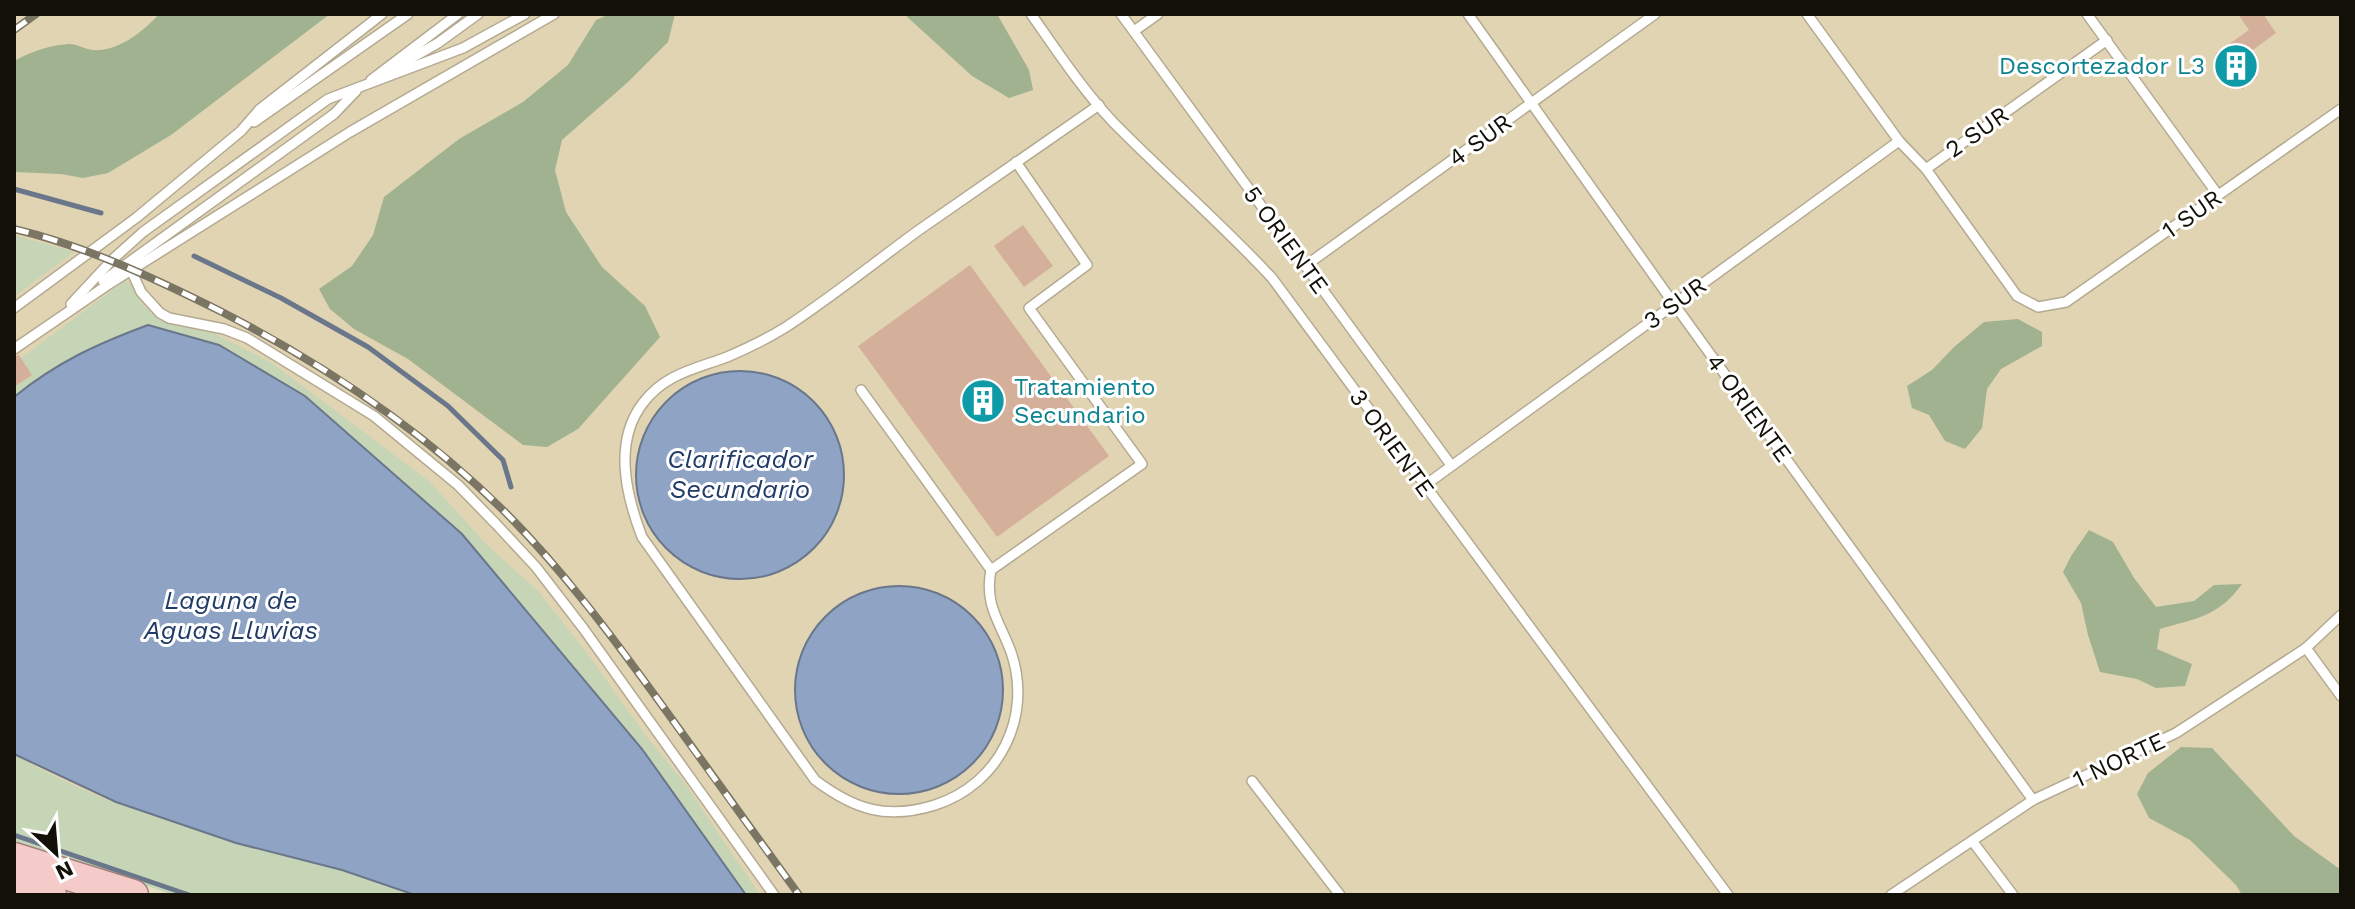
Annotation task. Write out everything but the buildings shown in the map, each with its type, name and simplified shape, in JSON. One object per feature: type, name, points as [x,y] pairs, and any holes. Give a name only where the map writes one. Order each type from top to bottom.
[{"type":"highway","points":[[14,858],[133,895]]},
{"type":"highway","points":[[14,884],[51,895]]},
{"type":"lane","points":[[241,131],[260,109],[382,14]]},
{"type":"lane","points":[[14,308],[136,218],[241,131],[408,14]]},
{"type":"lane","points":[[63,314],[115,272],[334,114],[360,88],[458,14]]},
{"type":"lane","points":[[360,88],[438,43],[478,14]]},
{"type":"lane","points":[[63,314],[111,261],[143,232],[328,99],[463,48],[525,14]]},
{"type":"lane","points":[[14,349],[131,270],[400,102],[554,14]]},
{"type":"lane","name":"3 ORIENTE","points":[[1031,14],[1099,105],[1272,278],[1728,895]]},
{"type":"lane","name":"5 ORIENTE","points":[[1121,14],[1451,465]]},
{"type":"lane","points":[[1134,31],[1158,14]]},
{"type":"lane","name":"4 ORIENTE","points":[[1468,14],[2033,800]]},
{"type":"lane","name":"4 SUR","points":[[1305,266],[1655,14]]},
{"type":"lane","points":[[1807,14],[1899,141],[1926,169]]},
{"type":"lane","points":[[2087,14],[2218,195]]},
{"type":"lane","name":"2 SUR","points":[[1926,169],[2107,40]]},
{"type":"lane","points":[[1016,162],[1087,265],[1029,308],[1142,464],[991,570],[988,583],[991,606],[1011,652],[1019,686],[1009,740],[984,778],[948,801],[908,813],[872,810],[836,796],[815,780],[642,537],[629,504],[624,472],[629,433],[642,403],[668,380],[693,367],[758,344],[789,325],[1016,162],[1099,105]]},
{"type":"lane","name":"1 SUR","points":[[1926,169],[2017,296],[2038,307],[2066,302],[2341,109]]},
{"type":"lane","name":"3 SUR","points":[[1424,486],[1899,141]]},
{"type":"lane","points":[[131,270],[141,292],[160,313],[247,338],[374,416],[458,485],[536,567],[574,616],[774,895]]},
{"type":"lane","points":[[861,390],[991,570]]},
{"type":"lane","name":"1 NORTE","points":[[1891,895],[2033,800],[2176,733],[2306,648],[2341,615]]},
{"type":"lane","points":[[2306,648],[2341,696]]},
{"type":"lane","points":[[1252,781],[1340,895]]},
{"type":"lane","points":[[1973,842],[2013,895]]},
{"type":"shaded area","points":[[14,14],[2341,14],[2341,895],[246,895],[14,820]]},
{"type":"green space","points":[[159,14],[330,14],[171,135],[108,173],[83,178],[14,172],[14,61],[62,45],[72,44],[93,50],[112,48],[138,33]]},
{"type":"green space","points":[[610,14],[675,14],[668,42],[562,140],[555,170],[566,212],[602,267],[645,306],[660,337],[578,429],[547,447],[523,445],[408,359],[354,329],[330,309],[319,289],[352,266],[373,235],[384,197],[459,139],[523,102],[568,65],[596,20]]},
{"type":"green space","points":[[904,14],[997,14],[1029,70],[1033,90],[1009,98],[972,76]]},
{"type":"green space","points":[[14,235],[74,252],[14,297]]},
{"type":"green space","points":[[126,280],[144,306],[158,319],[209,331],[272,363],[430,482],[486,544],[537,590],[683,781],[760,895],[746,895],[642,749],[149,325],[78,355],[14,397],[14,379],[18,384],[32,375],[21,358]]},
{"type":"green space","points":[[2018,319],[2042,332],[2042,346],[2001,369],[1987,389],[1982,428],[1965,449],[1945,441],[1929,415],[1912,408],[1907,386],[1932,370],[1984,322]]},
{"type":"green space","points":[[2089,530],[2113,542],[2156,607],[2194,601],[2214,585],[2242,584],[2215,610],[2160,629],[2157,649],[2192,664],[2185,686],[2156,688],[2137,679],[2100,672],[2081,603],[2063,572]]},
{"type":"green space","points":[[2181,747],[2212,748],[2294,836],[2341,870],[2341,895],[2242,895],[2236,885],[2190,840],[2149,818],[2137,794],[2148,773]]},
{"type":"green space","points":[[14,754],[51,775],[131,808],[415,895],[174,895],[14,842]]},
{"type":"water","name":"Laguna de Aguas Lluvias","points":[[148,325],[219,345],[305,396],[462,534],[642,749],[746,895],[415,895],[342,870],[236,843],[116,802],[14,754],[14,397],[78,355]]},
{"type":"water","name":"Clarificador Secundario","points":[[740,371],[780,379],[813,402],[836,435],[844,475],[836,515],[813,548],[780,571],[740,579],[700,571],[667,548],[644,515],[636,475],[644,435],[667,402],[700,379]]},
{"type":"water","points":[[899,586],[939,594],[972,617],[995,650],[1003,690],[995,730],[972,763],[939,786],[899,794],[859,786],[826,763],[803,730],[795,690],[803,650],[826,617],[859,594]]},
{"type":"waterway","points":[[14,189],[101,213]]},
{"type":"waterway","points":[[194,256],[281,298],[368,347],[448,406],[503,460],[511,487]]},
{"type":"waterway","points":[[14,835],[189,895]]},
{"type":"railway","points":[[14,30],[36,14]]},
{"type":"railway","points":[[14,229],[94,254],[260,332],[335,377],[439,453],[504,511],[568,582],[799,895]]},
{"type":"place","name":"Descortezador L3","points":[[2236,66]]},
{"type":"place","name":"Tratamiento Secundario","points":[[983,401]]}]
